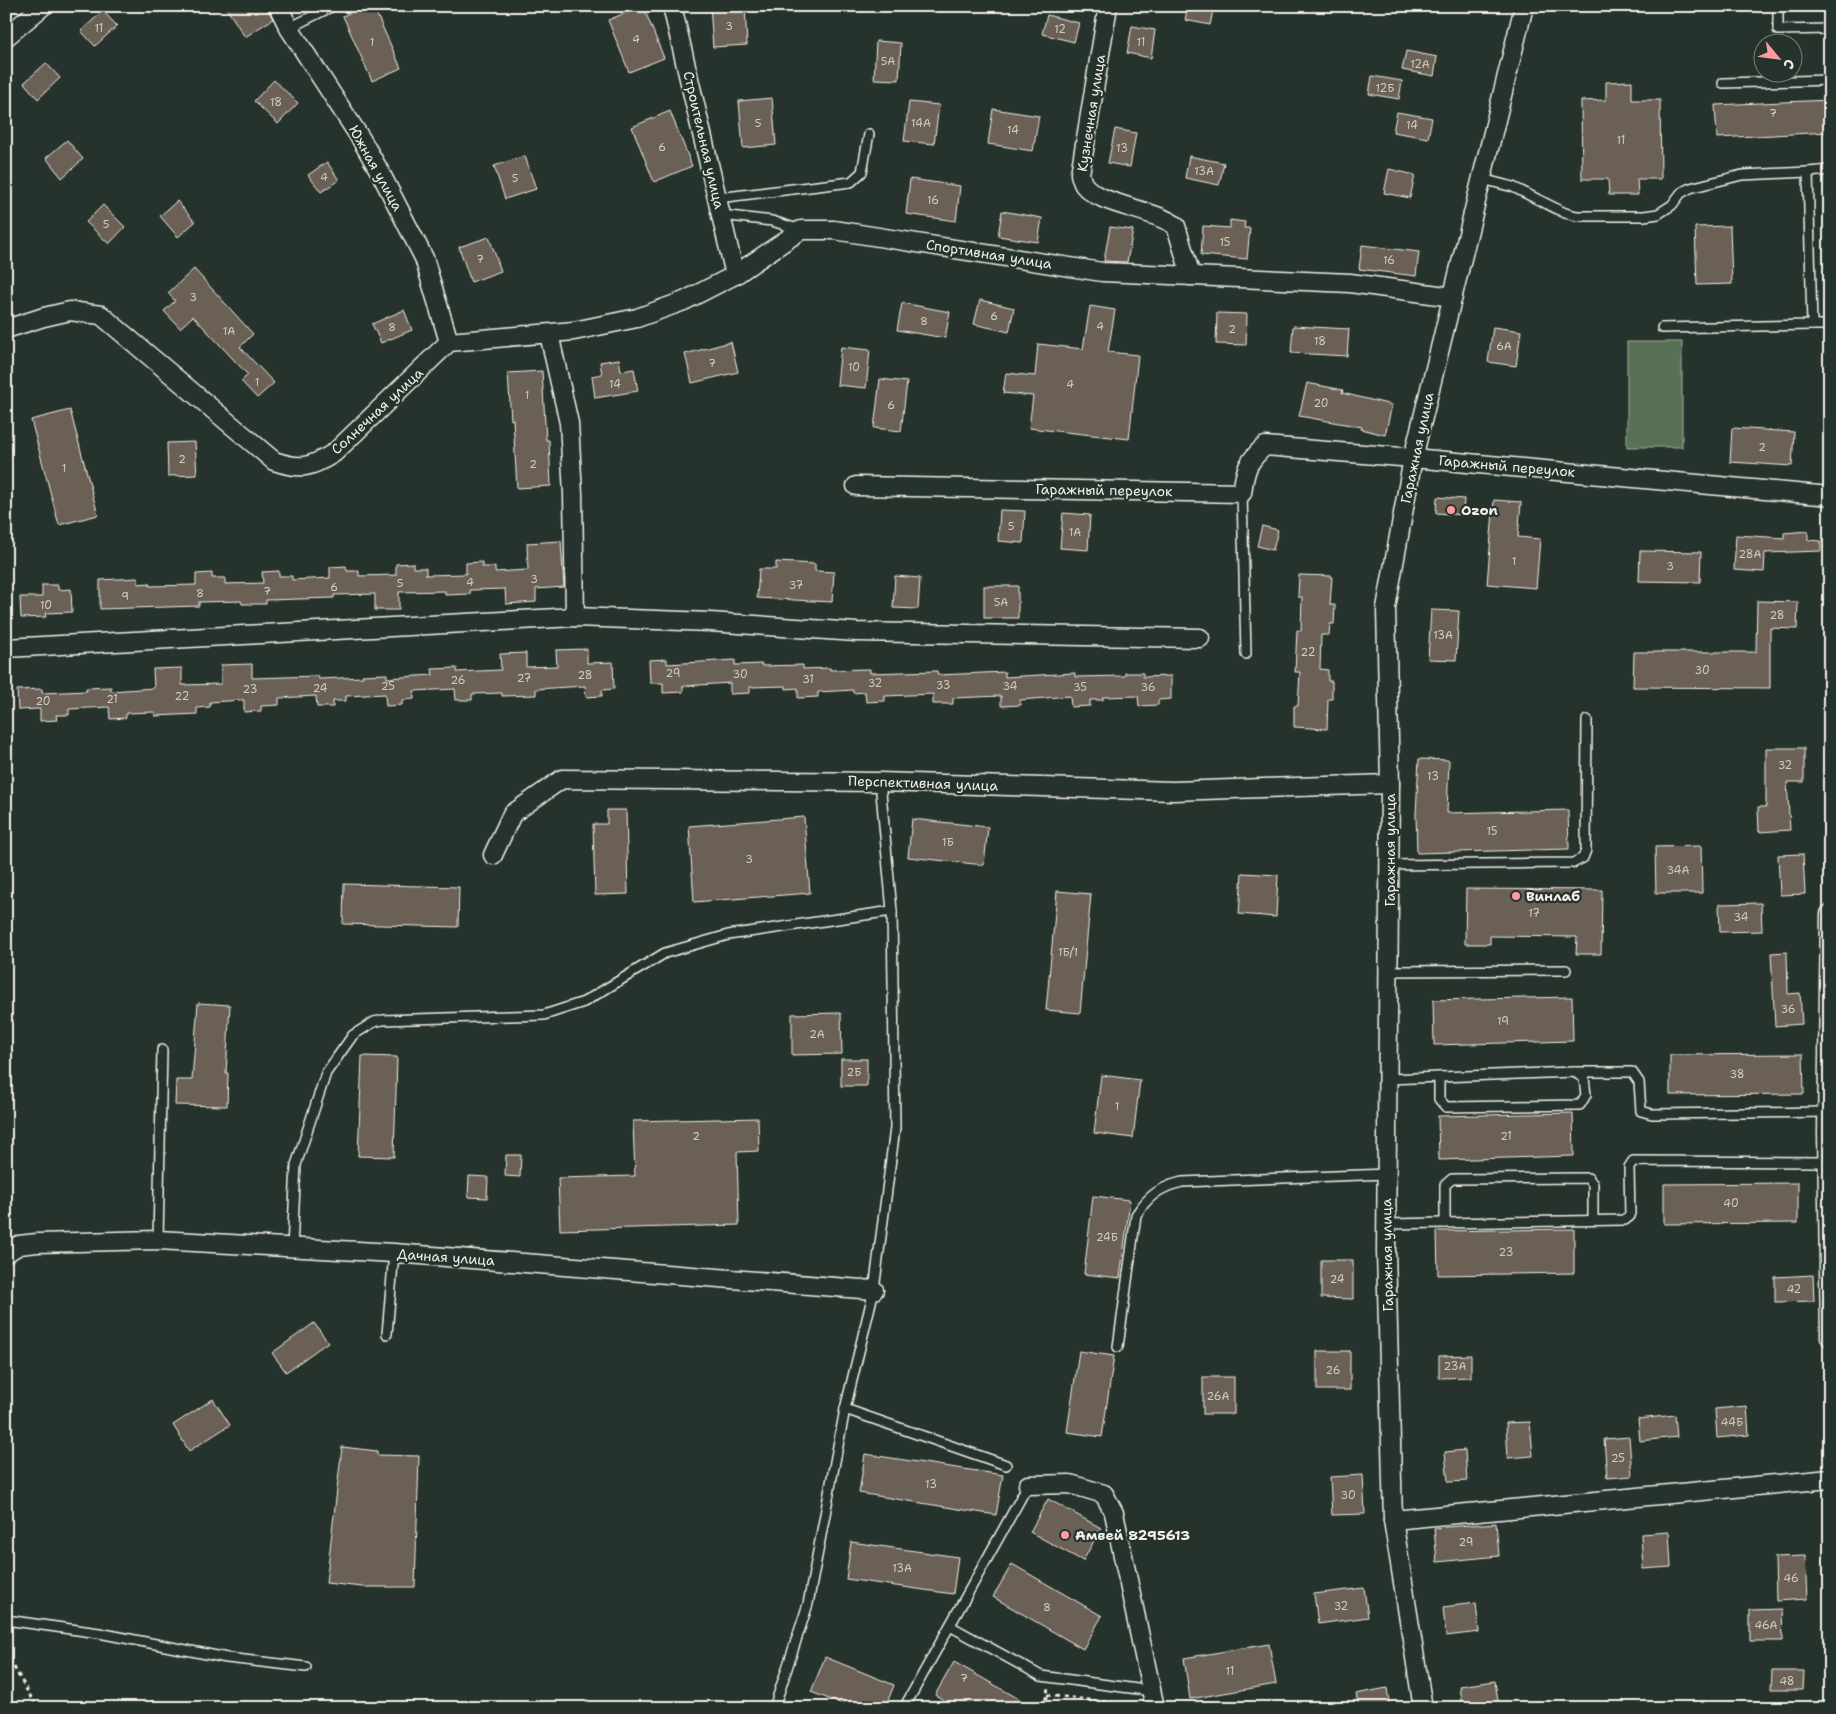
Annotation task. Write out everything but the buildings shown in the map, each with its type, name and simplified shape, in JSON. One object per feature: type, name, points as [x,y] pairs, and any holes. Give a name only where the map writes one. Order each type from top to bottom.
[{"type":"street","points":[[6,37],[43,6]]},
{"type":"street","name":"Южная улица","points":[[278,6],[289,28],[361,138],[420,250],[449,342]]},
{"type":"street","name":"Строительная улица","points":[[672,6],[735,275]]},
{"type":"street","name":"Кузнечная улица","points":[[1108,6],[1080,174],[1084,185],[1095,195],[1158,216],[1176,226],[1191,276]]},
{"type":"street","name":"Гаражная улица","points":[[1423,1708],[1393,1520],[1386,1224],[1390,784],[1386,608],[1413,458],[1524,6]]},
{"type":"street","points":[[449,342],[574,331],[637,318],[684,301],[735,275],[801,230]]},
{"type":"street","name":"Спортивная улица","points":[[801,230],[834,230],[1102,272],[1350,283],[1453,297]]},
{"type":"street","name":"Солнечная улица","points":[[6,329],[70,311],[101,315],[274,461],[292,467],[318,463],[334,454],[449,342]]},
{"type":"street","points":[[549,334],[569,423],[573,494],[575,617]]},
{"type":"street","name":"Гаражный переулок","points":[[856,486],[1242,493],[1245,472],[1252,457],[1264,446],[1830,496]]},
{"type":"street","points":[[6,648],[575,617],[710,622],[856,632],[1200,638]]},
{"type":"street","name":"Перспективная улица","points":[[493,855],[512,814],[562,779],[880,782],[1173,791],[1390,784]]},
{"type":"street","points":[[1830,914],[1827,1112],[1830,1337]]},
{"type":"street","name":"Дачная улица","points":[[13,1249],[37,1242],[158,1240],[394,1253],[874,1290]]},
{"type":"street","points":[[1393,1520],[1830,1479]]},
{"type":"street","points":[[1028,1485],[1070,1484],[1104,1494],[1114,1513],[1154,1699]]},
{"type":"lane","points":[[289,28],[334,6]]},
{"type":"lane","points":[[1778,6],[1778,30],[1830,29]]},
{"type":"lane","points":[[1724,83],[1830,80]]},
{"type":"lane","points":[[717,198],[851,182],[862,172],[869,134]]},
{"type":"lane","points":[[1482,179],[1513,187],[1565,213],[1577,216],[1644,216],[1658,214],[1672,205],[1681,193],[1690,188],[1742,175],[1830,170]]},
{"type":"lane","points":[[1808,172],[1812,325]]},
{"type":"lane","points":[[721,216],[772,221],[801,230]]},
{"type":"lane","points":[[1662,328],[1830,325]]},
{"type":"lane","points":[[1242,493],[1246,654]]},
{"type":"lane","points":[[1390,865],[1573,863],[1583,858],[1586,850],[1588,720]]},
{"type":"lane","points":[[774,1708],[808,1604],[845,1409],[874,1290],[895,1128],[892,911],[880,782]]},
{"type":"lane","points":[[292,1248],[296,1165],[326,1073],[353,1035],[374,1022],[383,1020],[544,1015],[584,1002],[665,953],[728,935],[892,911]]},
{"type":"lane","points":[[1389,971],[1566,970]]},
{"type":"lane","points":[[158,1240],[162,1050]]},
{"type":"lane","points":[[1388,1079],[1574,1072],[1632,1072],[1639,1082],[1641,1112],[1652,1114],[1827,1112]]},
{"type":"lane","points":[[1439,1077],[1439,1099],[1446,1107],[1580,1105],[1586,1095],[1584,1078],[1574,1072]]},
{"type":"lane","points":[[1386,1224],[1625,1220],[1630,1216],[1629,1167],[1633,1161],[1827,1162]]},
{"type":"lane","points":[[1118,1347],[1136,1215],[1154,1193],[1167,1186],[1182,1182],[1387,1174]]},
{"type":"lane","points":[[1445,1223],[1445,1186],[1452,1179],[1588,1178],[1593,1184],[1593,1220]]},
{"type":"lane","points":[[387,1334],[394,1253]]},
{"type":"lane","points":[[845,1409],[1006,1465]]},
{"type":"lane","points":[[904,1708],[1028,1485]]},
{"type":"lane","points":[[6,1620],[98,1633],[226,1658],[306,1667]]},
{"type":"lane","points":[[950,1626],[1041,1676],[1154,1699]]},
{"type":"path","points":[[6,1654],[37,1708]]},
{"type":"path","points":[[1044,1708],[1050,1678]]},
{"type":"path","points":[[1047,1695],[1131,1705],[1133,1708]]},
{"type":"green space","points":[[1627,342],[1682,342],[1682,447],[1627,447]]},
{"type":"place","name":"Ozon","points":[[1451,510]]},
{"type":"place","name":"Винлаб","points":[[1516,896]]},
{"type":"place","name":"Амвей 8295613","points":[[1065,1535]]}]
